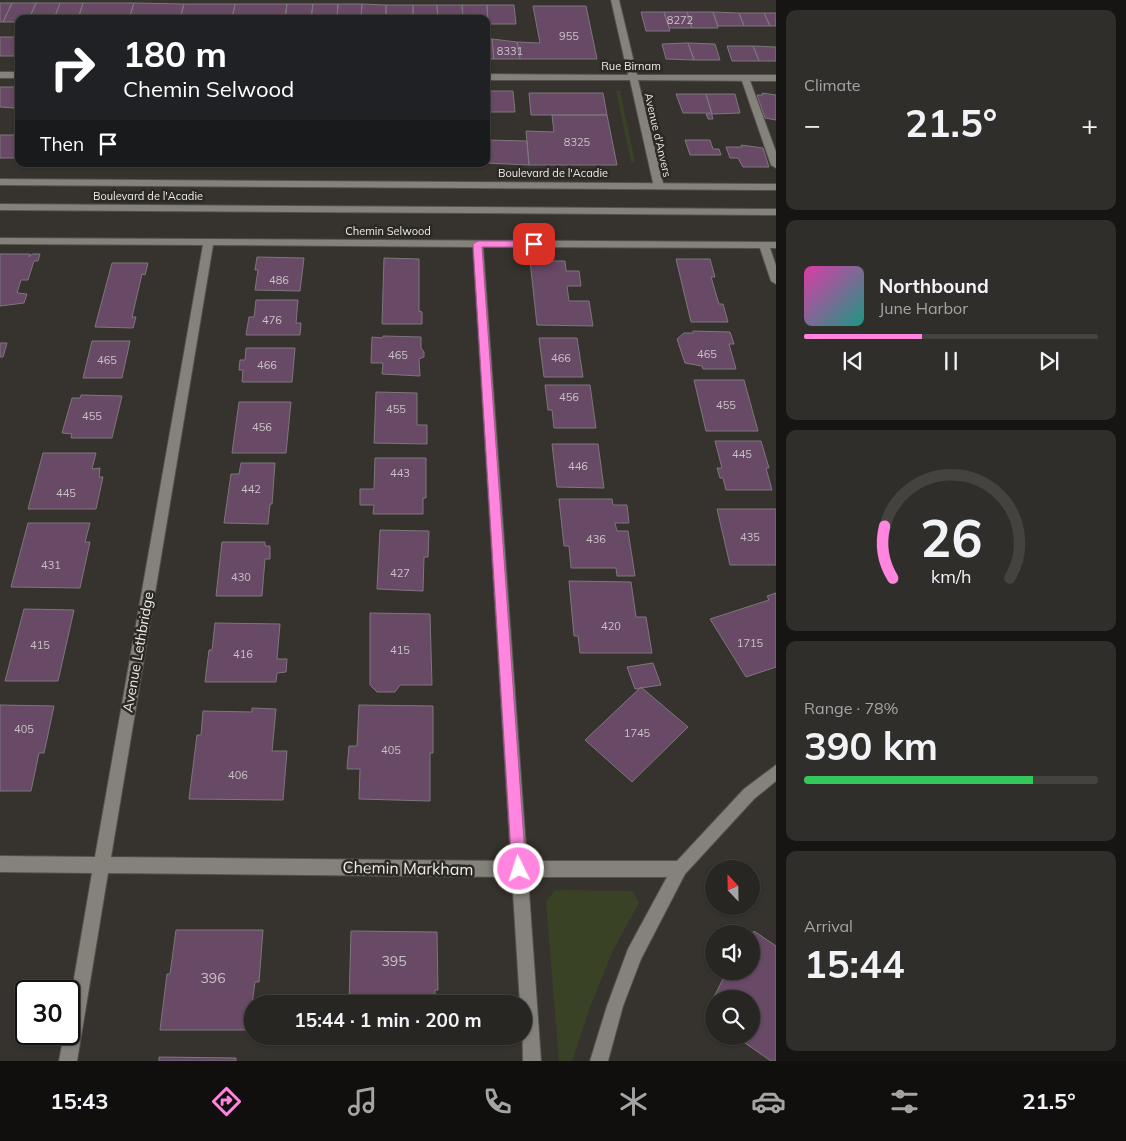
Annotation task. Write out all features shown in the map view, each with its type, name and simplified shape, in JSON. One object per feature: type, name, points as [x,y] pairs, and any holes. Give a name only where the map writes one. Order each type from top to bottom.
[{"type":"street","name":"Avenue d'Anvers","points":[[615,0],[659,187]]},
{"type":"street","points":[[0,74],[15,75]]},
{"type":"street","name":"Rue Birnam","points":[[490,77],[776,78]]},
{"type":"street","points":[[745,78],[776,165]]},
{"type":"street","name":"Boulevard de l'Acadie","points":[[0,182],[776,188]]},
{"type":"street","name":"Boulevard de l'Acadie","points":[[0,207],[776,212]]},
{"type":"street","name":"Chemin Selwood","points":[[0,241],[776,245]]},
{"type":"street","name":"Avenue Lethbridge","points":[[68,1061],[208,242]]},
{"type":"street","points":[[478,244],[532,1061]]},
{"type":"street","points":[[764,245],[776,281]]},
{"type":"street","points":[[599,1061],[615,1006],[634,955],[680,869],[749,794],[776,772]]},
{"type":"street","name":"Chemin Markham","points":[[0,864],[680,869]]},
{"type":"green space","points":[[616,91],[620,91],[635,162],[631,162]]},
{"type":"green space","points":[[555,890],[633,891],[639,903],[614,948],[590,1007],[572,1061],[559,1061],[546,902]]},
{"type":"building","points":[[0,3],[12,3],[3,22],[0,22]]},
{"type":"building","points":[[12,3],[36,3],[31,15],[15,15],[15,22],[3,22]]},
{"type":"building","points":[[36,3],[60,3],[56,15],[31,15]]},
{"type":"building","points":[[60,3],[83,3],[79,15],[56,15]]},
{"type":"building","points":[[83,3],[134,3],[130,15],[79,15]]},
{"type":"building","points":[[134,3],[184,4],[181,15],[130,15]]},
{"type":"building","points":[[184,4],[235,4],[233,15],[181,15]]},
{"type":"building","points":[[235,4],[287,4],[286,15],[233,15]]},
{"type":"building","points":[[287,4],[313,4],[312,15],[286,15]]},
{"type":"building","points":[[313,4],[338,4],[337,15],[312,15]]},
{"type":"building","points":[[338,4],[362,4],[361,15],[337,15]]},
{"type":"building","points":[[362,4],[386,5],[386,15],[361,15]]},
{"type":"building","points":[[386,5],[413,5],[413,15],[386,15]]},
{"type":"building","points":[[413,5],[437,5],[438,15],[413,15]]},
{"type":"building","points":[[437,5],[462,5],[463,15],[438,15]]},
{"type":"building","points":[[462,5],[487,5],[488,15],[463,15]]},
{"type":"building","points":[[487,5],[514,5],[516,24],[490,24],[490,15],[488,15]]},
{"type":"building","points":[[533,6],[586,6],[597,59],[520,59],[517,42],[540,43]]},
{"type":"building","points":[[641,12],[664,12],[670,31],[646,31]]},
{"type":"building","points":[[664,12],[687,12],[692,28],[669,28]]},
{"type":"building","points":[[687,12],[713,12],[718,28],[692,28]]},
{"type":"building","points":[[713,12],[739,13],[744,26],[718,26]]},
{"type":"building","points":[[739,13],[764,13],[770,26],[744,26]]},
{"type":"building","points":[[764,13],[776,13],[776,26],[770,26]]},
{"type":"building","points":[[0,37],[15,37],[15,56],[0,56]]},
{"type":"building","points":[[490,39],[492,39],[494,59],[490,59]]},
{"type":"building","points":[[492,39],[517,42],[520,59],[494,59]]},
{"type":"building","points":[[688,43],[694,60],[666,59],[662,44]]},
{"type":"building","points":[[688,43],[715,44],[720,60],[694,60]]},
{"type":"building","points":[[727,46],[753,46],[759,61],[732,61]]},
{"type":"building","points":[[753,46],[776,47],[776,61],[759,61]]},
{"type":"building","points":[[0,87],[15,87],[14,108],[0,107]]},
{"type":"building","points":[[490,91],[513,91],[515,112],[490,112]]},
{"type":"building","points":[[529,93],[603,93],[607,115],[531,115]]},
{"type":"building","points":[[762,93],[776,95],[776,120],[765,118],[757,95],[763,95]]},
{"type":"building","points":[[676,94],[706,94],[713,119],[708,119],[706,114],[710,113],[683,113]]},
{"type":"building","points":[[706,94],[735,94],[740,113],[712,114]]},
{"type":"building","points":[[552,115],[607,115],[617,165],[529,165],[526,131],[554,132]]},
{"type":"building","points":[[0,135],[15,135],[15,158],[0,158]]},
{"type":"building","points":[[490,140],[527,141],[529,165],[490,163]]},
{"type":"building","points":[[685,140],[710,140],[713,149],[719,149],[721,155],[690,155]]},
{"type":"building","points":[[741,145],[763,148],[769,167],[743,167],[738,158],[730,158],[726,147],[742,147]]},
{"type":"building","points":[[0,254],[30,254],[29,257],[32,254],[40,254],[38,261],[34,261],[28,280],[21,280],[17,293],[27,294],[24,303],[0,306]]},
{"type":"building","points":[[257,257],[304,258],[300,291],[255,290],[258,270],[255,270]]},
{"type":"building","points":[[384,258],[419,259],[419,311],[422,312],[422,324],[382,324]]},
{"type":"building","points":[[676,259],[710,259],[715,277],[711,277],[719,304],[723,304],[728,322],[691,322]]},
{"type":"building","points":[[530,261],[565,261],[566,271],[579,271],[581,286],[567,286],[569,301],[589,301],[593,326],[537,325]]},
{"type":"building","points":[[112,263],[148,263],[145,275],[142,274],[132,317],[136,317],[133,328],[95,327]]},
{"type":"building","points":[[256,300],[298,300],[296,323],[301,323],[300,335],[246,335],[249,317],[254,317]]},
{"type":"building","points":[[693,331],[730,332],[734,344],[729,344],[736,369],[703,369],[702,366],[685,363],[677,339],[684,333],[693,333]]},
{"type":"building","points":[[383,336],[421,337],[421,348],[424,352],[424,357],[419,359],[420,376],[382,374],[383,363],[371,363],[372,337],[382,338]]},
{"type":"building","points":[[539,338],[577,338],[583,377],[544,377]]},
{"type":"building","points":[[92,341],[130,341],[122,378],[83,378]]},
{"type":"building","points":[[0,343],[7,343],[3,357],[0,357]]},
{"type":"building","points":[[246,348],[295,348],[292,382],[242,382],[243,370],[239,370],[240,360],[245,360]]},
{"type":"building","points":[[694,380],[744,380],[758,431],[706,431]]},
{"type":"building","points":[[545,385],[590,385],[596,428],[554,428],[552,410],[548,410]]},
{"type":"building","points":[[376,392],[417,393],[417,425],[427,425],[427,444],[374,443]]},
{"type":"building","points":[[81,395],[122,396],[112,438],[71,438],[72,434],[62,433],[72,398],[80,398]]},
{"type":"building","points":[[239,402],[291,402],[286,453],[232,453]]},
{"type":"building","points":[[715,441],[761,441],[769,468],[766,468],[772,490],[726,490],[723,478],[720,478],[717,468],[722,468]]},
{"type":"building","points":[[552,444],[598,444],[604,488],[557,487]]},
{"type":"building","points":[[43,453],[96,453],[92,469],[100,468],[99,477],[103,477],[96,509],[28,509]]},
{"type":"building","points":[[375,458],[426,458],[426,498],[423,498],[423,514],[373,514],[374,505],[360,505],[360,489],[374,489]]},
{"type":"building","points":[[241,463],[275,463],[272,504],[270,504],[268,524],[224,523],[231,474],[239,474]]},
{"type":"building","points":[[559,499],[612,499],[613,505],[627,505],[629,523],[615,523],[617,531],[628,531],[635,576],[617,576],[616,568],[571,568],[569,546],[564,546]]},
{"type":"building","points":[[717,509],[776,509],[776,565],[730,565]]},
{"type":"building","points":[[28,523],[90,523],[85,542],[90,542],[80,588],[11,587]]},
{"type":"building","points":[[380,530],[429,531],[428,557],[424,557],[423,591],[377,589]]},
{"type":"building","points":[[222,542],[265,542],[265,546],[270,546],[270,559],[265,559],[262,596],[216,596]]},
{"type":"building","points":[[569,581],[631,582],[636,617],[646,617],[652,653],[580,653],[578,636],[574,636]]},
{"type":"building","points":[[776,593],[776,667],[746,677],[710,619],[769,600],[767,596]]},
{"type":"building","points":[[24,609],[74,610],[58,681],[5,681]]},
{"type":"building","points":[[370,613],[430,614],[432,685],[400,685],[395,692],[377,692],[370,685]]},
{"type":"building","points":[[215,623],[280,624],[277,659],[287,659],[286,672],[277,673],[276,682],[205,682],[209,650],[212,650]]},
{"type":"building","points":[[653,663],[661,685],[635,689],[627,667]]},
{"type":"building","points":[[641,687],[688,727],[632,782],[585,740]]},
{"type":"building","points":[[0,705],[54,706],[44,753],[39,753],[31,791],[0,791]]},
{"type":"building","points":[[359,705],[433,706],[433,753],[430,753],[430,801],[359,799],[360,769],[347,769],[349,746],[357,746]]},
{"type":"building","points":[[252,708],[276,709],[272,751],[287,751],[283,800],[189,799],[197,735],[201,735],[203,711],[252,712]]},
{"type":"building","points":[[176,930],[263,930],[259,982],[255,982],[253,995],[244,995],[244,1030],[160,1030],[167,974],[170,974]]},
{"type":"building","points":[[351,931],[437,932],[438,990],[435,990],[435,995],[349,995]]},
{"type":"building","points":[[760,935],[776,946],[776,1061],[771,1061],[748,1045],[760,1045],[760,990],[718,990],[722,980],[760,980]]},
{"type":"building","points":[[159,1057],[236,1058],[236,1061],[159,1061]]},
{"type":"route","points":[[519,869],[478,244],[534,244]]}]
